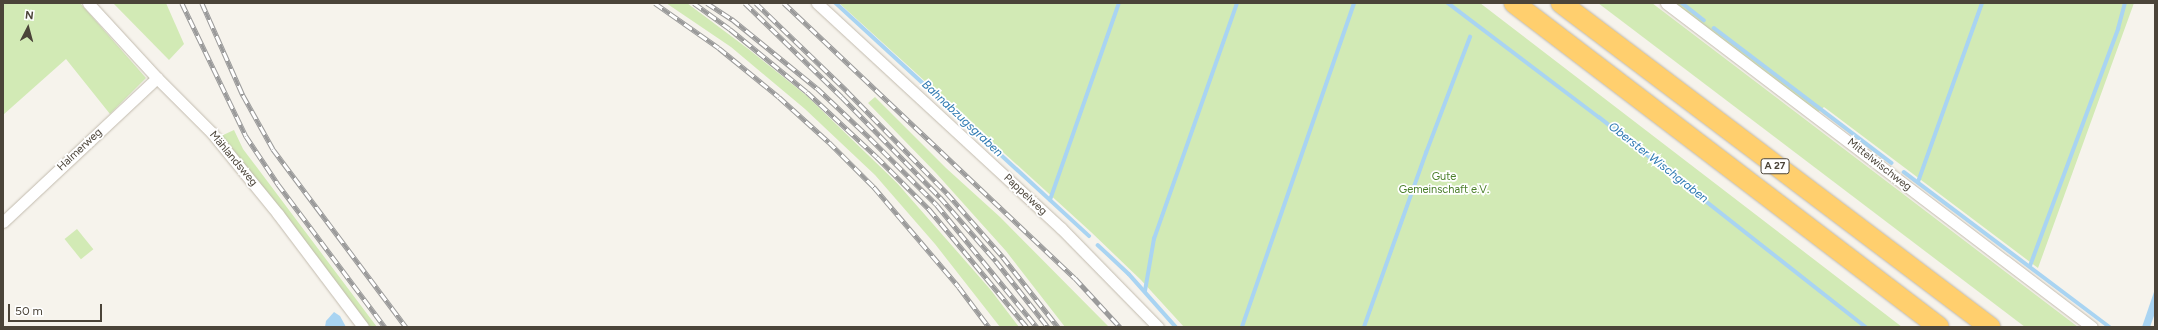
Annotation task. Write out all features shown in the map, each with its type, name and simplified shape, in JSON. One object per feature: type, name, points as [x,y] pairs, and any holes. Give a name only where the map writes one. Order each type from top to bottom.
[{"type":"highway","name":"A 27","points":[[1514,3],[1939,327]]},
{"type":"highway","name":"A 27","points":[[1561,3],[1990,327]]},
{"type":"street","name":"Mählandsweg","points":[[88,3],[157,78],[212,133],[278,214],[363,327]]},
{"type":"street","name":"Pappelweg","points":[[817,3],[1061,228],[1158,327]]},
{"type":"street","name":"Mittelwischweg","points":[[1666,3],[2092,327]]},
{"type":"street","name":"Halmerweg","points":[[3,222],[157,78]]},
{"type":"green space","points":[[3,3],[80,3],[146,78],[110,114],[66,59],[3,115]]},
{"type":"green space","points":[[113,3],[166,3],[184,44],[169,60]]},
{"type":"green space","points":[[666,3],[687,3],[807,96],[897,183],[990,289],[1019,327],[1000,327],[935,244],[875,175],[805,109],[731,47]]},
{"type":"green space","name":"Gute Gemeinschaft e.V.","points":[[839,3],[1480,3],[1902,327],[1184,327],[1141,280],[1091,232]]},
{"type":"green space","points":[[1598,3],[1652,3],[2078,327],[2025,327]]},
{"type":"green space","points":[[1674,3],[2134,3],[2038,268],[1824,107],[1817,113]]},
{"type":"green space","points":[[875,97],[946,168],[1000,217],[1109,327],[1065,327],[1006,251],[936,173],[868,103]]},
{"type":"green space","points":[[234,130],[243,149],[377,327],[370,327],[301,236],[221,136]]},
{"type":"green space","points":[[77,229],[93,249],[81,259],[65,239]]},
{"type":"water","points":[[2155,289],[2155,313],[2150,327],[2142,327]]},
{"type":"water","points":[[334,312],[340,316],[346,327],[325,327],[326,321]]},
{"type":"waterway","name":"Bahnabzugsgraben","points":[[836,3],[1089,236]]},
{"type":"waterway","points":[[1050,200],[1119,3]]},
{"type":"waterway","points":[[1145,291],[1154,239],[1237,3]]},
{"type":"waterway","points":[[1242,327],[1354,3]]},
{"type":"waterway","name":"Oberster Wischgraben","points":[[1448,3],[1599,117],[1866,327]]},
{"type":"waterway","points":[[1682,3],[1704,20]]},
{"type":"waterway","points":[[1918,182],[1982,3]]},
{"type":"waterway","points":[[2030,266],[2118,29],[2125,3]]},
{"type":"waterway","points":[[1714,28],[1892,163]]},
{"type":"waterway","points":[[1364,327],[1426,153],[1470,37]]},
{"type":"waterway","points":[[1904,172],[2110,327]]},
{"type":"waterway","name":"Bahnabzugsgraben","points":[[1098,245],[1129,274],[1176,327]]},
{"type":"railway","points":[[182,3],[246,136],[278,184],[385,327]]},
{"type":"railway","points":[[202,3],[243,95],[273,149],[406,327]]},
{"type":"railway","points":[[655,3],[719,48],[779,97],[829,142],[874,187],[959,287],[989,327]]},
{"type":"railway","points":[[694,3],[730,29],[807,92],[877,157],[929,209],[1027,327]]},
{"type":"railway","points":[[707,3],[732,19],[817,88],[870,138],[937,205],[1037,327]]},
{"type":"railway","points":[[745,3],[842,97],[940,197],[996,261],[1048,327]]},
{"type":"railway","points":[[756,3],[847,91],[947,193],[1003,257],[1058,327]]},
{"type":"railway","points":[[784,3],[1075,278],[1120,327]]}]
